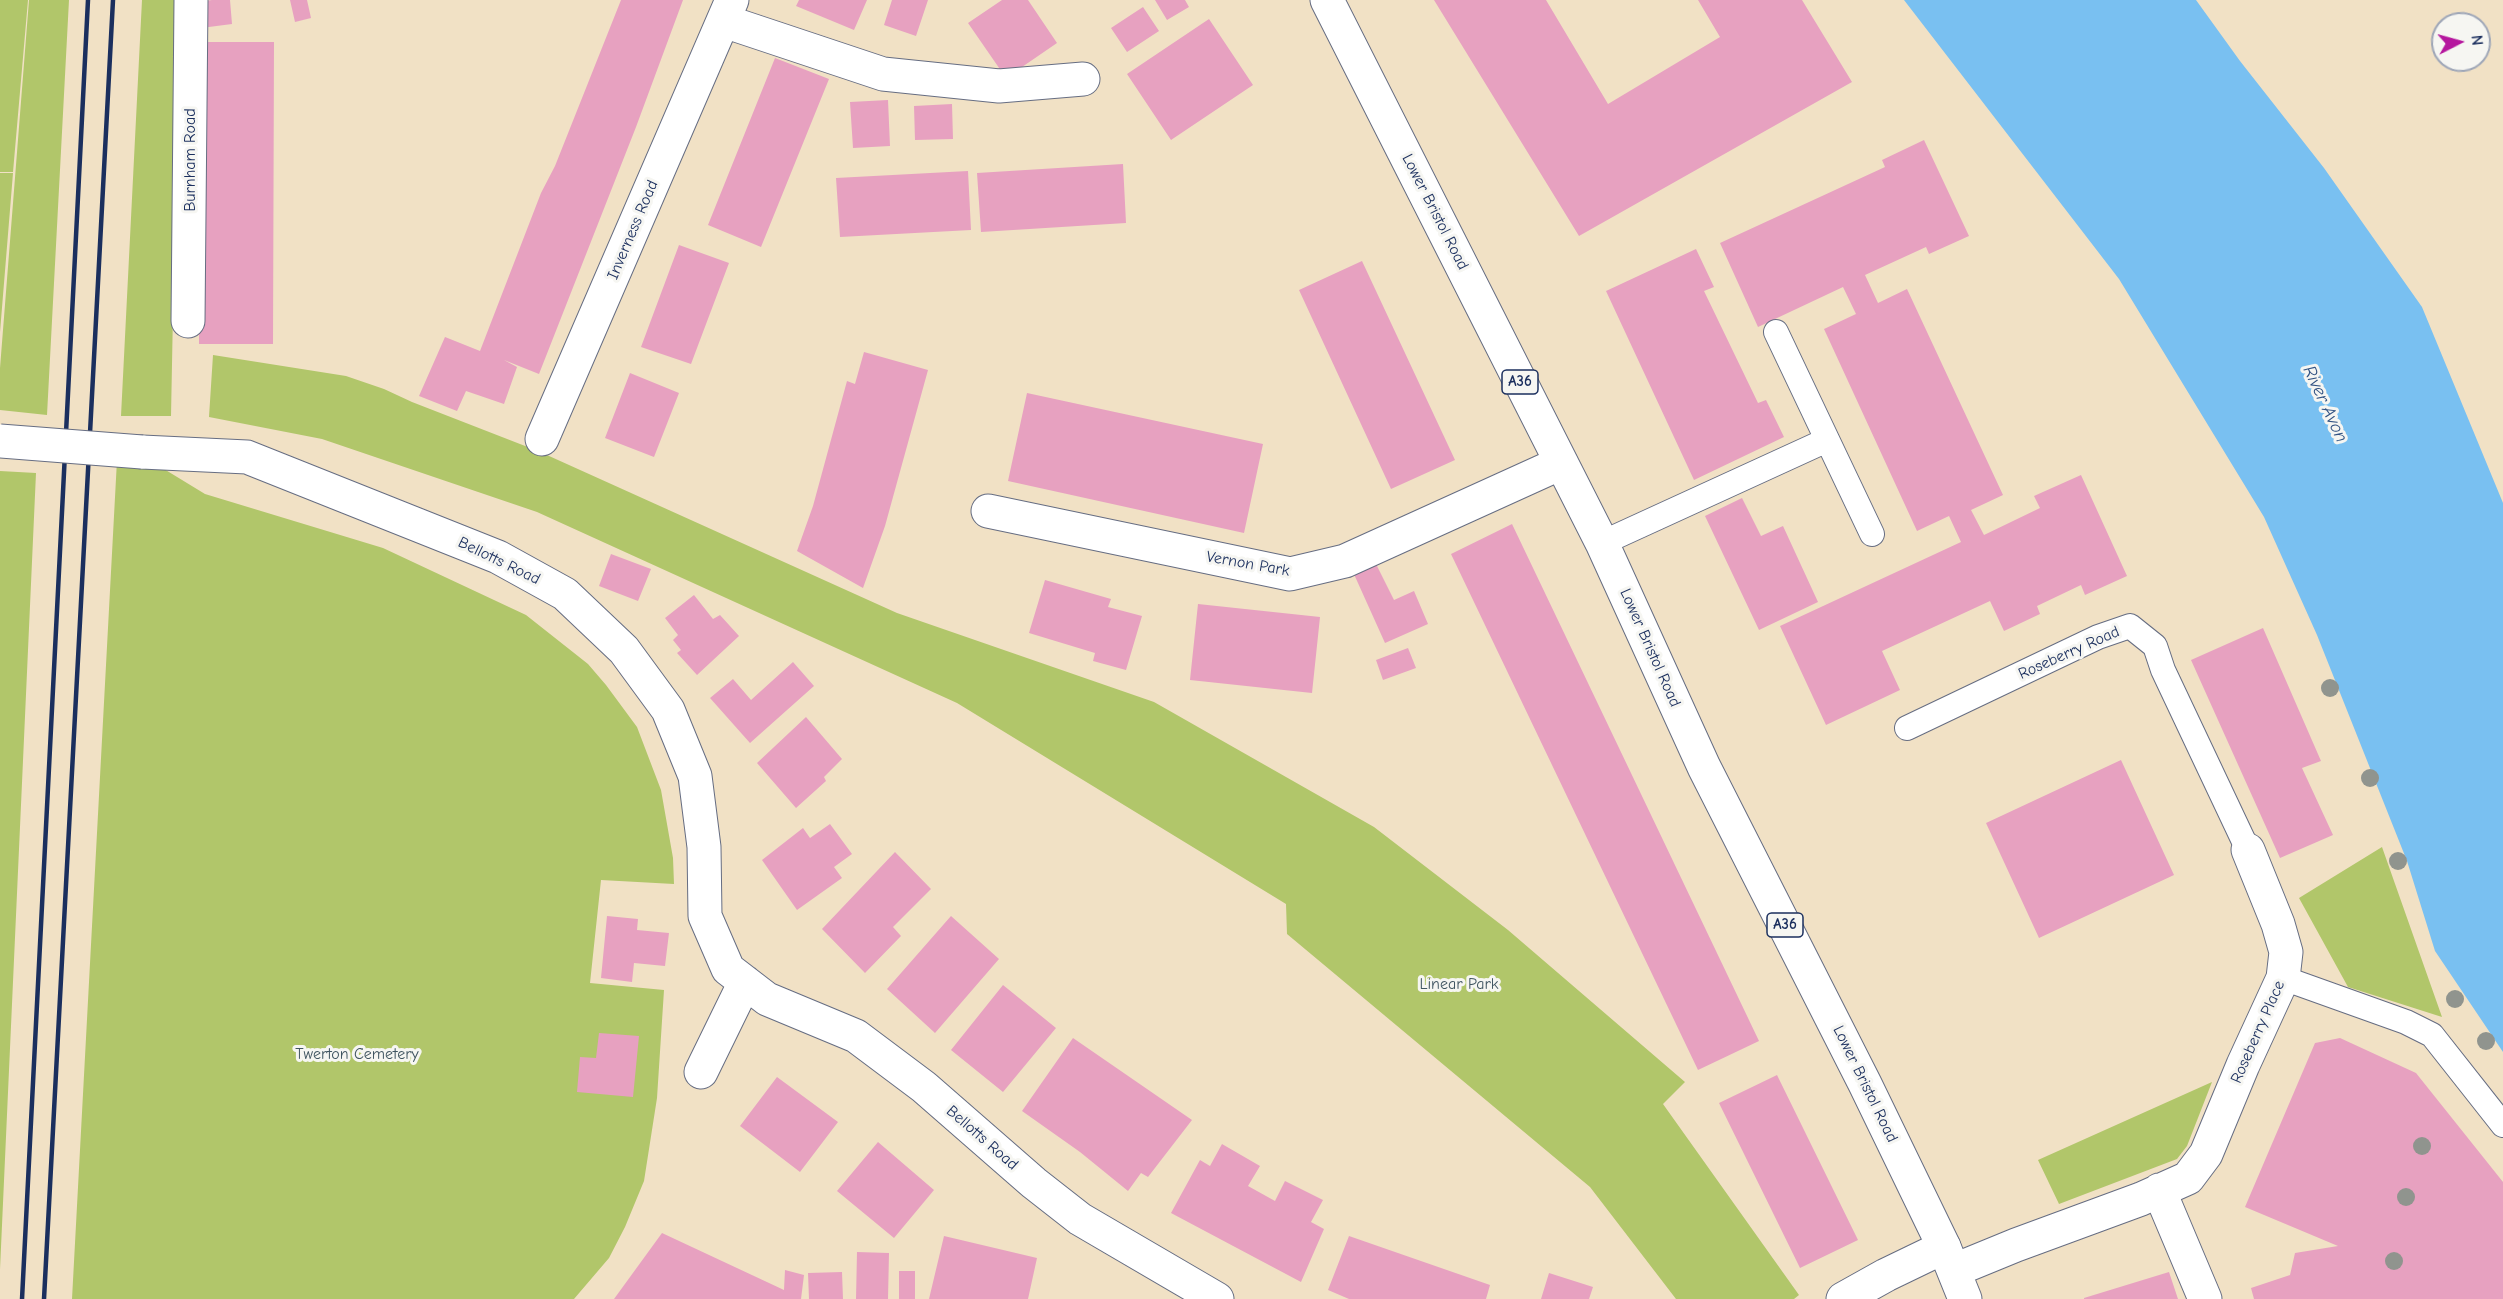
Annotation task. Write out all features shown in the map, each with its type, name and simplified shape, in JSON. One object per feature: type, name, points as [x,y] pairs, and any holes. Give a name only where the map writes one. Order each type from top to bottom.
[{"type":"main road","name":"Burnham Road","points":[[188,321],[191,0]]},
{"type":"main road","name":"Lower Bristol Road","points":[[1328,0],[1602,543],[1704,767],[1834,1021],[1954,1272]]},
{"type":"main road","name":"Inverness Road","points":[[542,439],[728,10],[883,74],[999,86],[1083,80]]},
{"type":"main road","name":"Bellotts Road","points":[[0,441],[247,457],[498,557],[565,594],[624,650],[668,710],[695,776],[704,847],[705,916],[728,969],[767,999],[856,1036],[924,1087],[1080,1220],[1217,1299]]},
{"type":"main road","name":"Vernon Park","points":[[988,511],[1290,574],[1345,561],[1561,463]]},
{"type":"main road","name":"Roseberry Place","points":[[1954,1272],[2188,1178],[2206,1154],[2283,978],[2286,952],[2278,924],[2248,850]]},
{"type":"main road","points":[[701,1072],[745,982]]},
{"type":"main road","points":[[2159,1190],[2205,1299]]},
{"type":"main road","points":[[1843,1299],[1954,1272]]},
{"type":"lane","points":[[1776,332],[1872,534]]},
{"type":"lane","points":[[1602,543],[1827,440]]},
{"type":"lane","name":"Roseberry Road","points":[[1907,728],[2098,637],[2130,626],[2155,646],[2163,670],[2248,850]]},
{"type":"lane","points":[[2283,978],[2406,1022],[2432,1035],[2503,1125]]},
{"type":"green space","points":[[0,0],[28,0],[13,172],[0,172]]},
{"type":"green space","points":[[29,0],[69,0],[47,415],[0,410],[0,368]]},
{"type":"green space","points":[[142,0],[179,0],[171,416],[121,416]]},
{"type":"green space","points":[[0,173],[13,173],[0,332]]},
{"type":"green space","name":"Linear Park","points":[[213,355],[346,376],[538,451],[897,613],[1154,702],[1374,827],[1508,930],[1685,1082],[1663,1104],[1799,1295],[1794,1299],[1676,1299],[1590,1187],[1287,934],[1286,904],[957,703],[537,512],[322,439],[209,417]]},
{"type":"green space","name":"Twerton Cemetery","points":[[117,460],[164,469],[205,494],[383,548],[526,615],[588,664],[637,727],[661,790],[673,858],[674,884],[601,880],[590,983],[664,990],[657,1098],[644,1181],[609,1258],[574,1299],[72,1299]]},
{"type":"green space","points":[[0,471],[36,473],[0,1269]]},
{"type":"green space","points":[[2382,847],[2442,1017],[2348,987],[2299,898]]},
{"type":"green space","points":[[2212,1082],[2187,1146],[2177,1159],[2059,1204],[2038,1160]]},
{"type":"water","name":"River Avon","points":[[1904,0],[2196,0],[2240,61],[2324,168],[2422,307],[2503,503],[2503,1052],[2435,951],[2407,861],[2317,635],[2264,517],[2119,279]]},
{"type":"building","points":[[230,0],[232,24],[201,28],[198,2]]},
{"type":"building","points":[[290,0],[307,0],[311,18],[295,22]]},
{"type":"building","points":[[621,0],[683,0],[539,374],[504,360],[517,367],[504,404],[466,391],[457,411],[419,396],[445,337],[480,351],[541,193],[555,166]]},
{"type":"building","points":[[799,0],[867,0],[854,30],[796,6]]},
{"type":"building","points":[[892,0],[928,0],[916,36],[884,25]]},
{"type":"building","points":[[1002,0],[1028,0],[1057,43],[1006,78],[968,23]]},
{"type":"building","points":[[1155,0],[1185,0],[1189,7],[1167,20]]},
{"type":"building","points":[[1434,0],[1546,0],[1608,104],[1720,37],[1698,0],[1802,0],[1852,82],[1579,236]]},
{"type":"building","points":[[1143,7],[1159,31],[1127,52],[1111,28]]},
{"type":"building","points":[[1209,19],[1253,85],[1171,140],[1127,74]]},
{"type":"building","points":[[199,42],[274,42],[273,344],[199,344]]},
{"type":"building","points":[[775,58],[829,79],[761,247],[708,225]]},
{"type":"building","points":[[888,100],[890,146],[853,148],[850,102]]},
{"type":"building","points":[[952,104],[953,139],[915,140],[914,106]]},
{"type":"building","points":[[1924,140],[1969,236],[1929,254],[1926,247],[1865,275],[1878,303],[1907,289],[2003,495],[1971,510],[1984,535],[2040,508],[2034,496],[2081,475],[2127,576],[2085,595],[2081,585],[2037,606],[2040,614],[2004,631],[1990,601],[1882,651],[1900,690],[1826,725],[1780,626],[1961,542],[1949,516],[1917,531],[1824,329],[1856,314],[1843,287],[1758,327],[1720,243],[1885,167],[1882,160]]},
{"type":"building","points":[[1123,164],[1126,223],[981,232],[977,173]]},
{"type":"building","points":[[968,171],[971,230],[840,237],[836,178]]},
{"type":"building","points":[[679,245],[729,263],[691,364],[641,347]]},
{"type":"building","points":[[1696,249],[1714,287],[1704,291],[1758,403],[1766,400],[1784,437],[1694,480],[1606,291]]},
{"type":"building","points":[[1362,261],[1455,460],[1391,489],[1299,290]]},
{"type":"building","points":[[864,352],[928,370],[885,526],[863,588],[797,551],[813,506],[847,381],[855,384]]},
{"type":"building","points":[[630,373],[679,393],[654,457],[605,438]]},
{"type":"building","points":[[1027,393],[1263,444],[1244,533],[1008,481]]},
{"type":"building","points":[[1742,498],[1761,536],[1783,526],[1818,602],[1759,630],[1705,516]]},
{"type":"building","points":[[1512,524],[1759,1041],[1698,1070],[1451,554]]},
{"type":"building","points":[[611,554],[651,569],[638,601],[599,586]]},
{"type":"building","points":[[1375,562],[1394,600],[1414,591],[1428,624],[1385,643],[1353,572]]},
{"type":"building","points":[[1045,580],[1111,599],[1108,607],[1142,616],[1126,670],[1093,661],[1095,653],[1029,633]]},
{"type":"building","points":[[694,595],[713,619],[720,615],[739,636],[697,675],[677,653],[681,650],[673,640],[678,635],[665,618]]},
{"type":"building","points":[[1198,604],[1320,617],[1312,693],[1190,680]]},
{"type":"building","points":[[2263,628],[2321,761],[2302,768],[2333,835],[2280,858],[2191,660]]},
{"type":"building","points":[[1408,648],[1416,668],[1383,680],[1376,660]]},
{"type":"building","points":[[793,662],[814,686],[750,743],[710,698],[733,679],[751,700]]},
{"type":"building","points":[[806,717],[842,759],[824,777],[826,781],[796,808],[757,763]]},
{"type":"building","points":[[2121,760],[2174,875],[2039,938],[1986,823]]},
{"type":"building","points":[[830,824],[852,854],[834,867],[842,878],[797,910],[762,860],[803,828],[810,838]]},
{"type":"building","points":[[895,852],[931,889],[893,927],[901,936],[865,973],[822,929]]},
{"type":"building","points":[[607,916],[638,919],[637,930],[669,933],[665,966],[634,963],[632,982],[601,978]]},
{"type":"building","points":[[951,916],[999,959],[935,1033],[887,989]]},
{"type":"building","points":[[1003,985],[1056,1028],[1003,1092],[951,1050]]},
{"type":"building","points":[[599,1033],[639,1036],[633,1097],[577,1092],[580,1057],[596,1058]]},
{"type":"building","points":[[1073,1038],[1192,1120],[1148,1177],[1141,1173],[1128,1191],[1080,1152],[1022,1111]]},
{"type":"building","points":[[2340,1038],[2416,1073],[2503,1182],[2503,1299],[2254,1299],[2251,1288],[2290,1275],[2295,1253],[2338,1246],[2245,1207],[2315,1043]]},
{"type":"building","points":[[1777,1075],[1858,1240],[1800,1268],[1719,1103]]},
{"type":"building","points":[[777,1077],[838,1122],[800,1172],[740,1126]]},
{"type":"building","points":[[878,1142],[934,1190],[894,1238],[837,1191]]},
{"type":"building","points":[[1222,1144],[1260,1166],[1248,1186],[1275,1201],[1285,1181],[1323,1200],[1311,1222],[1324,1229],[1301,1282],[1171,1213],[1200,1160],[1210,1166]]},
{"type":"building","points":[[662,1233],[784,1290],[785,1270],[804,1275],[801,1299],[614,1299]]},
{"type":"building","points":[[944,1236],[1037,1258],[1028,1299],[929,1299]]},
{"type":"building","points":[[1349,1236],[1490,1285],[1486,1299],[1349,1299],[1328,1290]]},
{"type":"building","points":[[857,1252],[889,1253],[888,1299],[856,1299]]},
{"type":"building","points":[[899,1271],[915,1271],[915,1299],[899,1299]]},
{"type":"building","points":[[842,1272],[843,1299],[809,1299],[808,1273]]},
{"type":"building","points":[[2169,1272],[2178,1299],[2084,1299],[2084,1298]]},
{"type":"building","points":[[1549,1273],[1593,1287],[1589,1299],[1541,1299]]},
{"type":"railway","points":[[22,1299],[88,0]]},
{"type":"railway","points":[[44,1299],[113,0]]}]
